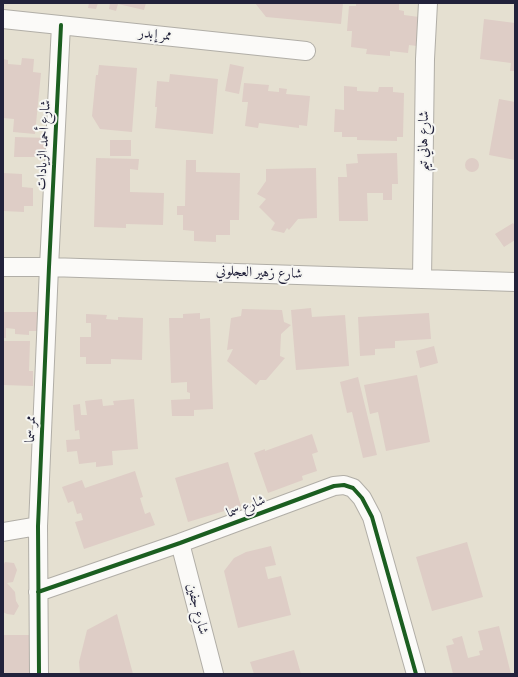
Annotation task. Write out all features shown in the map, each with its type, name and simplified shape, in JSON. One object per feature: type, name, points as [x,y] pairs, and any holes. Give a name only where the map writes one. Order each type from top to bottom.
[{"type":"street","name":"شارع هاني تيم","points":[[422,279],[425,58],[428,3]]},
{"type":"street","name":"ممر إبدر","points":[[3,19],[306,51]]},
{"type":"street","name":"شارع أحمد الزيادات","points":[[49,267],[62,25]]},
{"type":"street","name":"شارع زهير العجلوني","points":[[3,267],[49,267],[515,282]]},
{"type":"street","name":"ممر سما","points":[[38,592],[38,526],[49,267]]},
{"type":"street","name":"شارع سما","points":[[38,592],[180,543],[334,486],[344,485],[354,488],[362,498],[372,517],[416,674]]},
{"type":"street","points":[[3,532],[38,526]]},
{"type":"street","name":"شارع جفين","points":[[180,543],[214,674]]},
{"type":"street","points":[[38,592],[39,674]]},
{"type":"building","points":[[89,3],[98,3],[96,9],[88,8]]},
{"type":"building","points":[[110,3],[146,3],[144,10],[118,4],[116,11],[109,9]]},
{"type":"building","points":[[255,3],[343,3],[341,24],[266,17]]},
{"type":"building","points":[[356,3],[399,3],[399,10],[404,11],[404,15],[419,17],[417,46],[409,45],[408,53],[390,51],[390,56],[366,54],[367,49],[351,47],[352,31],[347,31],[349,6],[356,6]]},
{"type":"building","points":[[484,19],[515,23],[515,71],[510,71],[511,63],[480,59]]},
{"type":"building","points":[[22,58],[34,59],[33,72],[41,73],[35,134],[13,132],[14,119],[3,118],[3,59],[8,60],[8,64],[21,65]]},
{"type":"building","points":[[230,64],[244,67],[239,94],[225,91]]},
{"type":"building","points":[[99,65],[137,68],[132,132],[100,129],[92,116],[96,75],[98,75]]},
{"type":"building","points":[[170,74],[218,79],[213,134],[155,128],[157,81],[169,82]]},
{"type":"building","points":[[244,83],[269,85],[268,91],[279,92],[279,88],[287,89],[286,94],[310,96],[307,126],[299,125],[299,128],[259,123],[258,128],[245,126],[248,102],[242,102]]},
{"type":"building","points":[[344,86],[357,87],[357,91],[378,92],[379,87],[393,87],[393,92],[404,93],[403,137],[397,137],[397,141],[357,140],[357,137],[342,137],[342,132],[334,132],[335,109],[344,110]]},
{"type":"building","points":[[499,99],[515,102],[515,160],[489,155]]},
{"type":"building","points":[[15,137],[49,138],[49,157],[14,157]]},
{"type":"building","points":[[110,140],[131,140],[131,156],[110,156]]},
{"type":"building","points":[[397,153],[398,184],[392,184],[392,200],[383,200],[383,193],[367,193],[368,221],[339,221],[338,177],[347,177],[346,164],[358,163],[357,154]]},
{"type":"building","points":[[96,158],[139,159],[138,170],[130,169],[130,192],[164,193],[163,225],[126,224],[126,228],[94,227]]},
{"type":"building","points":[[469,158],[475,158],[479,162],[479,168],[475,172],[469,172],[465,168],[465,162]]},
{"type":"building","points":[[186,160],[196,160],[196,172],[240,173],[239,220],[230,220],[230,235],[216,235],[216,242],[194,241],[194,231],[183,230],[183,215],[177,215],[177,206],[185,206]]},
{"type":"building","points":[[316,168],[317,218],[298,219],[289,230],[287,228],[284,233],[271,230],[275,223],[259,207],[266,199],[257,194],[266,181],[266,169]]},
{"type":"building","points":[[3,173],[22,174],[22,187],[33,188],[33,206],[24,206],[24,212],[3,211]]},
{"type":"building","points":[[513,223],[515,226],[515,240],[504,247],[495,234]]},
{"type":"building","points":[[311,308],[312,317],[345,315],[349,366],[296,370],[291,310]]},
{"type":"building","points":[[242,309],[282,310],[284,322],[291,325],[281,334],[280,356],[285,358],[266,380],[260,380],[256,385],[227,361],[233,349],[227,350],[231,318],[241,316]]},
{"type":"building","points":[[3,312],[39,312],[39,331],[29,331],[29,335],[15,334],[15,329],[6,328],[6,338],[3,338]]},
{"type":"building","points":[[200,313],[200,319],[210,318],[213,409],[194,410],[194,416],[172,416],[171,400],[190,399],[190,393],[187,392],[187,382],[171,383],[169,318],[183,318],[183,314]]},
{"type":"building","points":[[429,313],[431,339],[395,341],[395,348],[375,349],[375,355],[360,356],[358,317]]},
{"type":"building","points":[[86,314],[107,315],[106,319],[118,320],[118,317],[143,318],[142,360],[111,359],[111,364],[86,364],[86,357],[80,357],[80,337],[91,337],[91,323],[86,323]]},
{"type":"building","points":[[3,341],[30,341],[29,371],[33,371],[33,386],[3,385]]},
{"type":"building","points":[[434,346],[438,363],[420,368],[416,351]]},
{"type":"building","points":[[417,375],[430,442],[386,451],[378,412],[370,414],[364,385]]},
{"type":"building","points":[[358,377],[377,455],[363,458],[352,412],[347,413],[340,382]]},
{"type":"building","points":[[102,399],[103,406],[114,405],[113,401],[134,399],[138,449],[112,451],[113,465],[96,467],[96,462],[79,464],[77,451],[67,452],[66,440],[80,439],[79,430],[75,431],[73,405],[80,404],[81,415],[87,415],[85,401]]},
{"type":"building","points":[[312,434],[318,452],[312,454],[317,471],[302,476],[303,480],[268,493],[254,453],[265,449],[265,451]]},
{"type":"building","points":[[228,462],[241,506],[188,522],[175,478]]},
{"type":"building","points":[[135,471],[143,497],[140,498],[145,514],[150,512],[155,525],[84,549],[75,522],[83,520],[81,513],[77,514],[73,501],[68,503],[62,487],[82,480],[85,488]]},
{"type":"building","points":[[467,542],[483,597],[432,611],[416,557]]},
{"type":"building","points":[[271,546],[276,565],[265,567],[268,579],[281,576],[291,615],[238,628],[224,571],[234,558],[246,552]]},
{"type":"building","points":[[5,562],[14,563],[17,570],[13,582],[7,583],[15,592],[16,601],[19,606],[14,615],[3,612],[3,566]]},
{"type":"building","points":[[117,614],[133,674],[80,674],[79,662],[87,630]]},
{"type":"building","points":[[499,626],[511,674],[453,674],[446,646],[454,644],[452,639],[462,636],[468,658],[480,655],[479,651],[483,650],[478,631]]},
{"type":"building","points":[[3,635],[32,635],[32,674],[3,674]]},
{"type":"building","points":[[294,650],[301,674],[254,674],[250,662]]},
{"type":"cycle path","points":[[39,674],[38,526],[61,25]]},
{"type":"cycle path","points":[[38,592],[180,543],[334,486],[344,485],[353,488],[362,498],[372,517],[416,674]]}]
